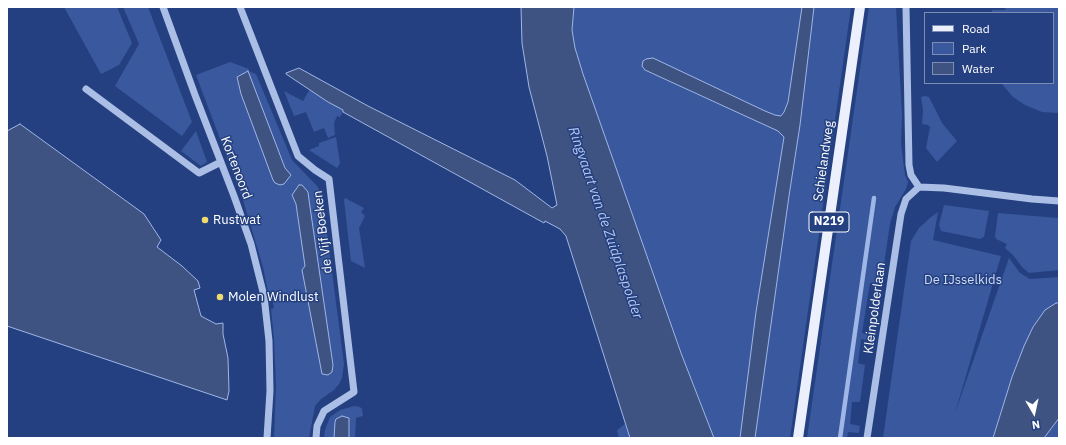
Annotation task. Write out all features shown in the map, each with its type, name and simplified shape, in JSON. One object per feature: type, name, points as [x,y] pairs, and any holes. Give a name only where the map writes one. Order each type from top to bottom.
[{"type":"main road","name":"Schielandweg","points":[[798,438],[860,7]]},
{"type":"street","name":"Kortenoord","points":[[163,7],[251,244],[264,296],[269,341],[270,391],[267,438]]},
{"type":"street","name":"de Vijf Boeken","points":[[240,7],[298,156],[329,179],[354,392],[324,412],[317,426],[316,438]]},
{"type":"street","points":[[906,7],[909,164],[911,175],[919,187],[944,188],[1059,201]]},
{"type":"street","points":[[86,89],[199,173],[221,162]]},
{"type":"street","name":"Kleinpolderlaan","points":[[867,438],[901,214],[906,199],[919,187]]},
{"type":"green space","points":[[64,7],[117,7],[132,43],[119,65],[101,74]]},
{"type":"green space","points":[[123,7],[148,7],[192,122],[182,136],[115,86],[139,44]]},
{"type":"green space","points":[[574,7],[802,7],[788,102],[781,116],[645,70],[778,131],[784,137],[741,438],[714,438],[681,353],[583,74],[575,48],[572,30]]},
{"type":"green space","points":[[814,7],[851,7],[790,438],[755,438],[800,125]]},
{"type":"green space","points":[[869,7],[896,7],[902,116],[901,144],[905,175],[908,182],[906,189],[895,207],[890,224],[881,284],[870,283],[862,333],[873,336],[872,341],[861,339],[858,363],[865,365],[860,402],[852,402],[850,424],[860,426],[859,433],[848,432],[847,438],[807,438]]},
{"type":"green space","points":[[1006,7],[1059,7],[1059,113],[1042,112],[1025,105],[1013,97],[1002,84],[1054,84],[1054,12],[992,12],[992,10],[1005,10]]},
{"type":"green space","points":[[230,62],[249,69],[248,71],[256,74],[292,160],[317,186],[322,195],[344,364],[342,378],[339,384],[315,406],[309,438],[274,438],[276,385],[271,309],[274,308],[271,292],[268,292],[263,267],[243,200],[196,75]],"holes":[[[248,71],[285,168],[275,183],[241,94],[237,77]],[[292,195],[309,200],[333,365],[333,369],[322,374],[302,270],[305,266],[296,204]]]},
{"type":"green space","points":[[310,89],[328,102],[344,110],[340,117],[337,116],[334,123],[335,135],[328,138],[324,128],[314,132],[306,112],[294,116],[284,91],[303,101]]},
{"type":"green space","points":[[921,97],[929,97],[942,123],[957,141],[937,162],[926,148],[930,127],[922,124],[923,110]]},
{"type":"green space","points":[[196,131],[207,162],[201,166],[181,151]]},
{"type":"green space","points":[[336,137],[340,163],[337,168],[309,150],[319,146],[319,143]]},
{"type":"green space","points":[[345,198],[364,208],[361,212],[365,216],[359,228],[365,268],[351,261]]},
{"type":"green space","points":[[944,205],[989,211],[984,237],[980,239],[941,231],[939,225]]},
{"type":"green space","name":"De IJsselkids","points":[[938,212],[933,240],[1001,256],[955,413],[1009,258],[1020,273],[1030,279],[1059,277],[1059,303],[1056,303],[1024,346],[1012,377],[993,438],[883,438],[911,241],[919,228]]},
{"type":"green space","points":[[998,213],[1058,218],[1059,270],[1029,273],[1022,267],[1013,255],[1005,248],[1007,244],[996,239],[995,236]]},
{"type":"green space","points":[[354,406],[362,409],[363,416],[356,418],[355,438],[349,438],[349,424],[335,422],[334,438],[324,438],[325,430],[330,417],[340,410]]},
{"type":"green space","points":[[1059,418],[1059,438],[1044,438]]},
{"type":"green space","points":[[625,424],[630,438],[619,438],[617,430]]},
{"type":"water","name":"Ringvaart van de Zuidplaspolder","points":[[521,7],[574,7],[572,30],[575,48],[583,74],[681,353],[714,438],[630,438],[566,236],[560,229],[545,221],[544,223],[343,112],[343,110],[328,102],[286,74],[299,68],[368,106],[515,180],[552,208],[557,205],[547,156],[529,87],[522,43]]},
{"type":"water","points":[[802,7],[814,7],[800,125],[755,438],[740,438],[756,312],[784,137],[778,131],[645,70],[642,66],[643,61],[653,58],[765,111],[781,116],[788,102]]},
{"type":"water","points":[[248,71],[285,168],[291,175],[284,184],[280,185],[275,183],[273,180],[241,94],[237,77]]},
{"type":"water","points":[[20,124],[144,214],[161,240],[157,247],[182,266],[198,281],[200,288],[194,290],[201,316],[216,324],[223,323],[223,334],[228,358],[229,391],[227,400],[7,326],[7,131]]},
{"type":"water","points":[[299,185],[302,185],[308,192],[333,365],[332,372],[328,375],[322,374],[302,270],[305,266],[296,204],[292,195]]},
{"type":"water","points":[[1056,303],[1059,303],[1059,418],[1044,438],[993,438],[1012,377],[1024,346],[1033,327],[1045,310]]},
{"type":"water","points":[[342,416],[349,418],[349,438],[334,438],[336,419]]},
{"type":"waterway","points":[[840,438],[874,198]]},
{"type":"place","name":"Rustwat","points":[[205,220]]},
{"type":"place","name":"Molen Windlust","points":[[220,297]]}]
